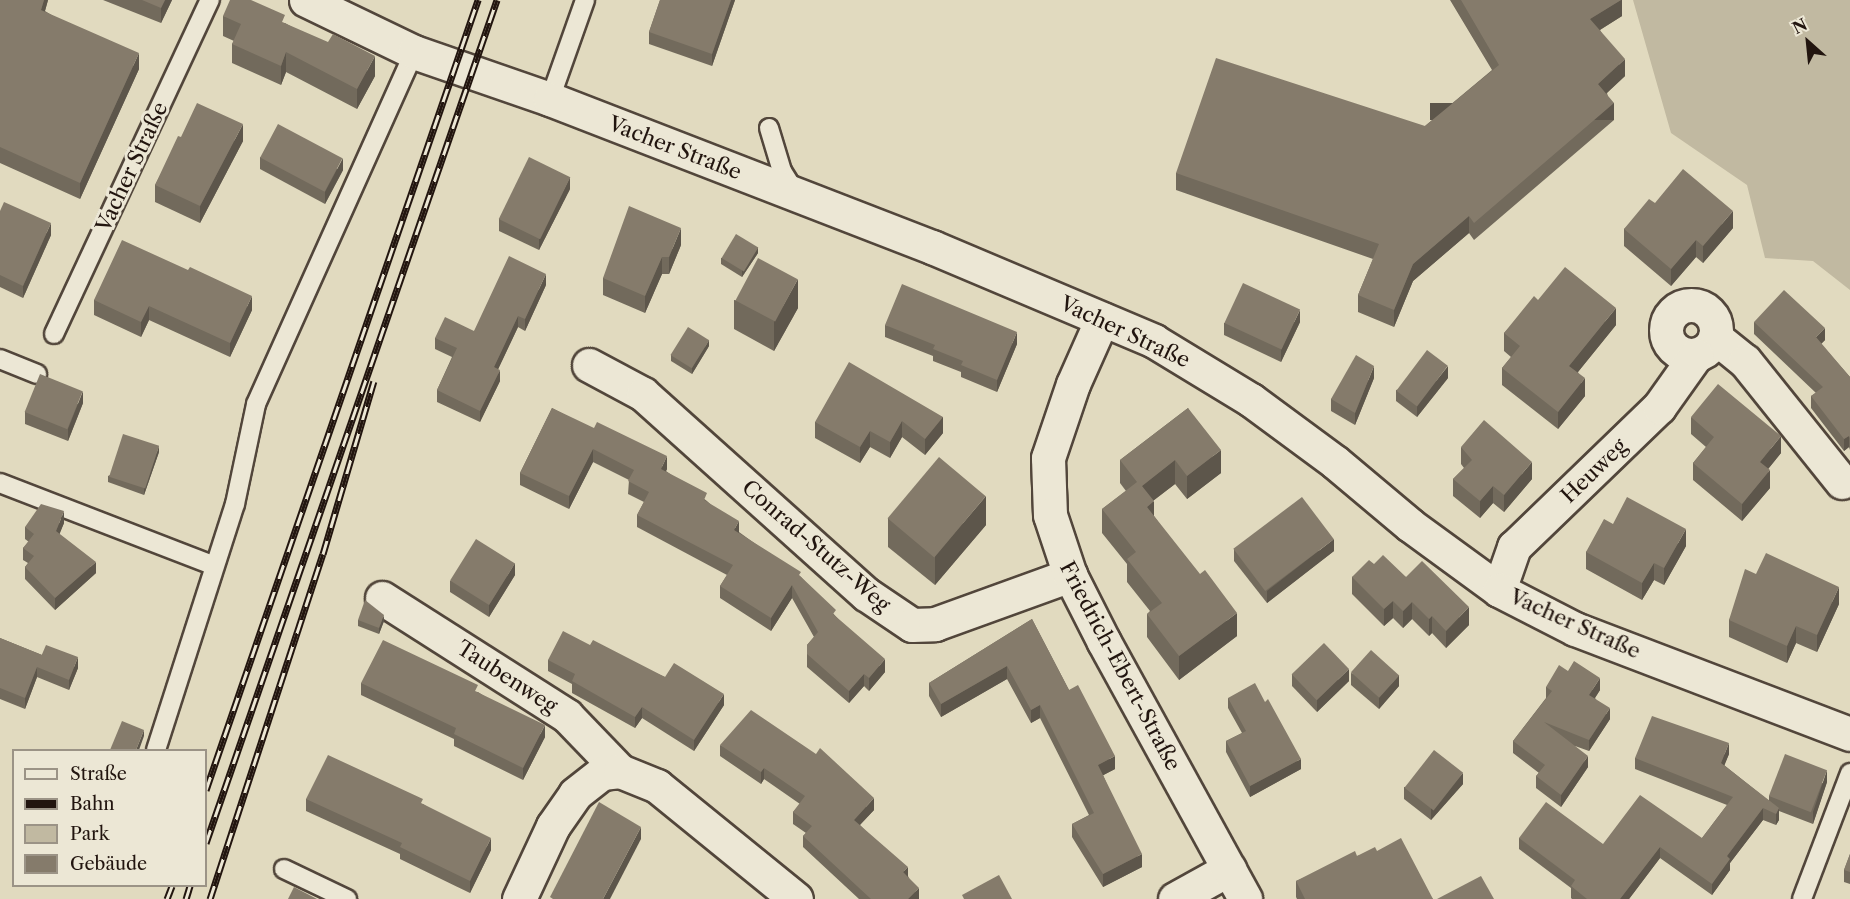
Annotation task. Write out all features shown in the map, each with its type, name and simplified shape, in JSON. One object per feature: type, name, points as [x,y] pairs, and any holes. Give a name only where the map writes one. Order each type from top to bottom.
[{"type":"street","name":"Vacher Straße","points":[[306,0],[414,52],[550,99],[796,194],[1154,341],[1251,399],[1335,462],[1410,525],[1499,590],[1575,629],[1850,734]]},
{"type":"street","name":"Friedrich-Ebert-Straße","points":[[1102,319],[1073,384],[1048,458],[1050,515],[1070,575],[1245,899]]},
{"type":"street","name":"Heuweg","points":[[1499,590],[1514,547],[1659,407],[1706,346],[1745,361],[1842,482]]},
{"type":"street","name":"Conrad-Stutz-Weg","points":[[589,365],[643,394],[866,594],[912,625],[935,624],[1070,575]]},
{"type":"street","name":"Taubenweg","points":[[382,598],[567,716],[620,771],[657,786],[796,899]]},
{"type":"street","points":[[519,899],[553,826],[575,794],[602,773],[620,771]]},
{"type":"street","points":[[1175,899],[1229,869]]},
{"type":"lane","name":"Vacher Straße","points":[[54,334],[210,0]]},
{"type":"lane","points":[[550,99],[585,0]]},
{"type":"lane","points":[[156,749],[213,565],[235,504],[256,404],[414,52]]},
{"type":"lane","points":[[769,128],[782,171],[796,194]]},
{"type":"lane","points":[[0,359],[38,374]]},
{"type":"lane","points":[[0,483],[213,565]]},
{"type":"lane","points":[[1802,899],[1850,773]]},
{"type":"lane","points":[[284,869],[347,899]]},
{"type":"green space","points":[[1633,0],[1850,0],[1850,290],[1813,261],[1765,258],[1747,185],[1671,133]]},
{"type":"building","points":[[0,0],[44,0],[41,10],[139,53],[80,183],[0,147]]},
{"type":"building","points":[[142,0],[165,0],[161,8]]},
{"type":"building","points":[[230,0],[251,0],[285,15],[282,22],[328,42],[333,34],[375,56],[357,89],[286,52],[281,66],[232,44],[241,24],[223,16]]},
{"type":"building","points":[[660,0],[731,0],[712,54],[649,32]]},
{"type":"building","points":[[1461,0],[1621,0],[1590,19],[1625,59],[1598,84],[1614,103],[1474,223],[1469,216],[1413,264],[1394,310],[1358,295],[1379,244],[1176,173],[1216,58],[1425,126],[1499,65]]},
{"type":"building","points":[[197,103],[243,124],[200,206],[155,185],[178,136],[181,137]]},
{"type":"building","points":[[278,124],[342,158],[325,192],[260,158]]},
{"type":"building","points":[[529,157],[570,177],[540,239],[499,219]]},
{"type":"building","points":[[1683,169],[1733,211],[1703,246],[1696,240],[1671,269],[1624,229],[1649,199],[1655,203]]},
{"type":"building","points":[[4,202],[51,223],[23,286],[0,275],[0,211]]},
{"type":"building","points":[[629,206],[681,228],[669,257],[662,257],[645,296],[603,278]]},
{"type":"building","points":[[736,234],[758,247],[744,271],[722,258]]},
{"type":"building","points":[[122,240],[188,270],[190,267],[252,296],[230,343],[149,306],[141,322],[94,300]]},
{"type":"building","points":[[509,256],[546,274],[525,319],[518,316],[494,367],[500,370],[480,411],[437,390],[457,348],[435,338],[445,317],[474,331]]},
{"type":"building","points":[[758,258],[798,279],[775,322],[735,300]]},
{"type":"building","points":[[1565,267],[1616,308],[1569,366],[1585,378],[1558,412],[1502,368],[1520,346],[1504,333],[1534,296],[1538,300]]},
{"type":"building","points":[[1243,283],[1300,310],[1282,350],[1224,323]]},
{"type":"building","points":[[902,284],[1017,332],[997,380],[961,365],[963,361],[933,349],[935,345],[885,325]]},
{"type":"building","points":[[1784,290],[1825,328],[1816,337],[1850,377],[1850,438],[1849,436],[1844,439],[1811,396],[1823,387],[1754,322]]},
{"type":"building","points":[[688,327],[709,340],[692,368],[671,355]]},
{"type":"building","points":[[1427,350],[1448,366],[1417,406],[1396,391]]},
{"type":"building","points":[[1356,355],[1374,366],[1355,413],[1331,399]]},
{"type":"building","points":[[849,362],[943,417],[925,439],[902,421],[890,442],[870,431],[860,447],[815,422]]},
{"type":"building","points":[[40,374],[83,391],[67,429],[25,412]]},
{"type":"building","points":[[1718,384],[1781,436],[1760,462],[1770,470],[1742,504],[1693,463],[1714,437],[1691,417]]},
{"type":"building","points":[[552,408],[594,428],[597,422],[667,456],[661,469],[707,493],[704,500],[739,521],[734,530],[801,572],[799,575],[836,610],[833,614],[885,659],[869,678],[864,674],[849,691],[807,654],[807,645],[818,632],[792,585],[771,618],[720,586],[733,565],[637,515],[649,492],[628,481],[634,470],[593,449],[569,496],[520,473]]},
{"type":"building","points":[[1188,408],[1221,450],[1187,476],[1175,460],[1142,486],[1154,501],[1147,507],[1200,574],[1205,570],[1237,613],[1179,656],[1147,614],[1162,603],[1127,559],[1136,552],[1102,509],[1137,482],[1120,460]]},
{"type":"building","points":[[1484,420],[1532,462],[1504,495],[1493,486],[1480,501],[1453,479],[1472,460],[1461,447]]},
{"type":"building","points":[[123,434],[159,446],[145,489],[109,477]]},
{"type":"building","points":[[939,457],[986,496],[934,557],[888,518]]},
{"type":"building","points":[[1302,497],[1334,539],[1265,591],[1233,549]]},
{"type":"building","points":[[1627,497],[1686,529],[1664,568],[1654,563],[1642,583],[1586,552],[1604,519],[1613,524]]},
{"type":"building","points":[[41,504],[64,511],[56,531],[96,562],[55,598],[25,567],[34,556],[23,548],[34,534],[25,527]]},
{"type":"building","points":[[476,539],[515,563],[489,605],[450,581]]},
{"type":"building","points":[[1766,553],[1839,587],[1817,635],[1796,626],[1787,646],[1729,620],[1745,569],[1756,574]]},
{"type":"building","points":[[1383,555],[1406,577],[1422,561],[1469,607],[1446,631],[1432,616],[1429,619],[1412,602],[1403,611],[1393,601],[1384,609],[1352,577],[1369,560],[1374,564]]},
{"type":"building","points":[[365,600],[384,615],[379,628],[358,620]]},
{"type":"building","points":[[1032,619],[1069,690],[1078,685],[1115,756],[1098,765],[1142,854],[1103,874],[1072,824],[1094,813],[1040,705],[1031,710],[1007,666],[941,704],[929,683]]},
{"type":"building","points":[[563,631],[590,645],[593,640],[665,677],[674,663],[724,694],[694,740],[642,707],[635,717],[572,681],[575,674],[548,660]]},
{"type":"building","points":[[0,638],[42,655],[46,645],[78,657],[69,680],[37,667],[25,698],[0,688]]},
{"type":"building","points":[[383,640],[478,685],[475,691],[545,725],[523,768],[454,734],[456,728],[361,683]]},
{"type":"building","points":[[1324,643],[1349,669],[1317,700],[1292,674]]},
{"type":"building","points":[[1371,650],[1399,675],[1379,698],[1351,672]]},
{"type":"building","points":[[1574,661],[1600,678],[1589,695],[1610,708],[1589,740],[1544,722],[1588,756],[1561,795],[1536,776],[1545,765],[1513,741],[1552,691],[1546,687],[1559,665],[1568,671]]},
{"type":"building","points":[[1255,683],[1265,702],[1268,699],[1301,759],[1250,786],[1226,741],[1246,731],[1228,698]]},
{"type":"building","points":[[751,710],[816,754],[820,748],[874,798],[854,820],[908,867],[903,872],[919,888],[908,899],[871,899],[803,836],[812,826],[793,812],[805,796],[764,768],[761,772],[720,745]]},
{"type":"building","points":[[1652,716],[1729,743],[1721,763],[1779,808],[1776,814],[1763,808],[1727,856],[1730,859],[1712,884],[1660,847],[1620,899],[1587,899],[1571,886],[1575,880],[1519,838],[1546,802],[1603,844],[1640,795],[1702,838],[1733,797],[1635,758]]},
{"type":"building","points":[[122,721],[144,730],[136,749],[110,749]]},
{"type":"building","points":[[1434,750],[1463,773],[1434,811],[1404,788]]},
{"type":"building","points":[[1785,754],[1827,770],[1811,812],[1769,796]]},
{"type":"building","points":[[328,755],[423,799],[421,803],[491,838],[470,881],[400,847],[402,843],[306,799]]},
{"type":"building","points":[[599,802],[641,827],[603,899],[553,899],[550,897]]},
{"type":"building","points":[[1401,838],[1433,899],[1305,899],[1296,881],[1355,851],[1357,856],[1375,847],[1377,851]]},
{"type":"building","points":[[1850,854],[1850,872],[1844,870]]},
{"type":"building","points":[[999,875],[1012,899],[964,899],[962,895]]},
{"type":"building","points":[[1481,876],[1494,899],[1437,899]]},
{"type":"building","points":[[294,887],[317,899],[288,899]]},
{"type":"railway","points":[[207,787],[478,0]]},
{"type":"railway","points":[[207,840],[497,0]]},
{"type":"railway","points":[[210,899],[323,554],[374,381]]},
{"type":"railway","points":[[167,899],[172,887]]},
{"type":"railway","points":[[186,899],[190,887]]}]
